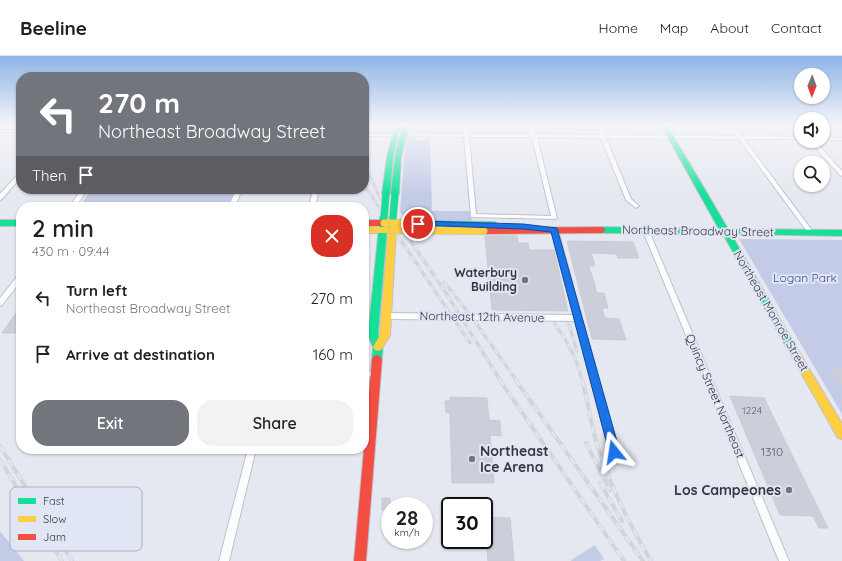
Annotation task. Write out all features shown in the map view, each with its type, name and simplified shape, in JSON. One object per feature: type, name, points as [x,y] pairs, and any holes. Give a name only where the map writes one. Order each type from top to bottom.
[{"type":"main road","points":[[378,346],[373,335],[376,303],[388,227],[391,194],[390,157],[393,149]]},
{"type":"main road","name":"Northeast Monroe Street","points":[[678,149],[839,425],[842,434]]},
{"type":"main road","points":[[0,223],[16,223]]},
{"type":"main road","name":"Northeast Broadway Street","points":[[369,224],[388,227]]},
{"type":"main road","points":[[369,449],[378,346],[385,335],[388,227]]},
{"type":"main road","name":"Northeast Broadway Street","points":[[369,229],[388,227],[483,228],[523,232],[555,230],[842,233]]},
{"type":"main road","points":[[360,561],[369,454]]},
{"type":"street","points":[[467,149],[473,216],[554,218],[537,149]]},
{"type":"street","points":[[607,149],[629,200],[636,206]]},
{"type":"street","points":[[749,149],[811,233]]},
{"type":"street","points":[[819,149],[842,174]]},
{"type":"street","points":[[0,198],[16,180]]},
{"type":"street","points":[[555,230],[614,452]]},
{"type":"street","name":"Quincy Street Northeast","points":[[646,231],[784,561]]},
{"type":"street","points":[[0,303],[16,282]]},
{"type":"street","name":"Northeast 12th Avenue","points":[[386,316],[578,318]]},
{"type":"street","points":[[369,374],[375,374]]},
{"type":"street","points":[[224,561],[251,454]]},
{"type":"green space","points":[[405,149],[430,149],[432,211],[471,211],[472,221],[406,219],[400,212]]},
{"type":"green space","points":[[88,194],[233,194],[230,202],[83,202]]},
{"type":"green space","name":"Logan Park","points":[[739,239],[842,240],[842,414]]},
{"type":"green space","points":[[0,531],[10,544],[10,551],[16,551],[24,561],[0,561]]},
{"type":"green space","points":[[595,545],[604,559],[600,561],[571,560]]},
{"type":"building","name":"Waterbury Building","points":[[485,236],[517,236],[518,243],[528,243],[529,250],[554,250],[568,311],[492,310]]},
{"type":"building","points":[[567,241],[633,242],[639,258],[618,258],[616,254],[591,253],[595,266],[589,266],[597,293],[604,293],[608,308],[602,308],[605,318],[619,319],[626,340],[592,339]]},
{"type":"building","points":[[16,313],[16,333],[2,333]]},
{"type":"building","points":[[832,369],[842,370],[842,387]]},
{"type":"building","points":[[730,396],[764,398],[828,528],[819,528],[813,516],[780,515]]},
{"type":"building","name":"Northeast Ice Arena","points":[[450,397],[487,398],[489,420],[500,421],[501,436],[490,435],[494,483],[452,483],[450,413],[446,412],[445,401],[450,401]]},
{"type":"building","points":[[493,517],[510,518],[514,561],[488,561],[487,549],[493,549]]},
{"type":"railway","points":[[369,173],[378,194],[407,237]]},
{"type":"railway","points":[[369,192],[399,237]]},
{"type":"railway","points":[[398,236],[470,343]]},
{"type":"railway","points":[[407,236],[446,293],[500,380]]},
{"type":"railway","points":[[444,282],[471,316],[516,380]]},
{"type":"railway","points":[[555,324],[572,350],[582,380]]},
{"type":"railway","points":[[569,325],[577,351]]},
{"type":"railway","points":[[499,379],[624,561]]},
{"type":"railway","points":[[515,379],[643,561]]},
{"type":"railway","points":[[582,379],[594,432],[604,465],[622,507],[651,561]]},
{"type":"railway","points":[[586,443],[610,490]]},
{"type":"railway","points":[[0,446],[26,487]]},
{"type":"railway","points":[[0,460],[17,487]]},
{"type":"railway","points":[[600,483],[622,521]]},
{"type":"railway","points":[[56,551],[62,561]]},
{"type":"railway","points":[[66,551],[72,561]]},
{"type":"traffic: fast","points":[[386,194],[392,149]]},
{"type":"traffic: fast","points":[[395,194],[400,149]]},
{"type":"traffic: fast","points":[[677,149],[790,345]]},
{"type":"traffic: fast","points":[[384,217],[386,194]]},
{"type":"traffic: fast","points":[[392,230],[395,194]]},
{"type":"traffic: fast","points":[[377,359],[378,347],[373,335],[384,217]]},
{"type":"traffic: fast","points":[[0,223],[16,223]]},
{"type":"traffic: fast","points":[[403,223],[495,225]]},
{"type":"traffic: fast","points":[[602,230],[842,233]]},
{"type":"traffic: slow","points":[[384,223],[403,223]]},
{"type":"traffic: slow","points":[[369,230],[390,230]]},
{"type":"traffic: slow","points":[[378,347],[385,335],[392,230]]},
{"type":"traffic: slow","points":[[392,230],[484,231]]},
{"type":"traffic: slow","points":[[790,345],[842,434]]},
{"type":"traffic: jam","points":[[369,223],[384,223]]},
{"type":"traffic: jam","points":[[484,231],[602,230]]},
{"type":"traffic: jam","points":[[360,561],[377,359]]},
{"type":"place","name":"Waterbury Building","points":[[525,280]]},
{"type":"place","name":"Northeast Ice Arena","points":[[472,459]]},
{"type":"place","name":"Los Campeones","points":[[789,490]]},
{"type":"route","points":[[418,224],[523,226],[555,230],[614,452]]}]
